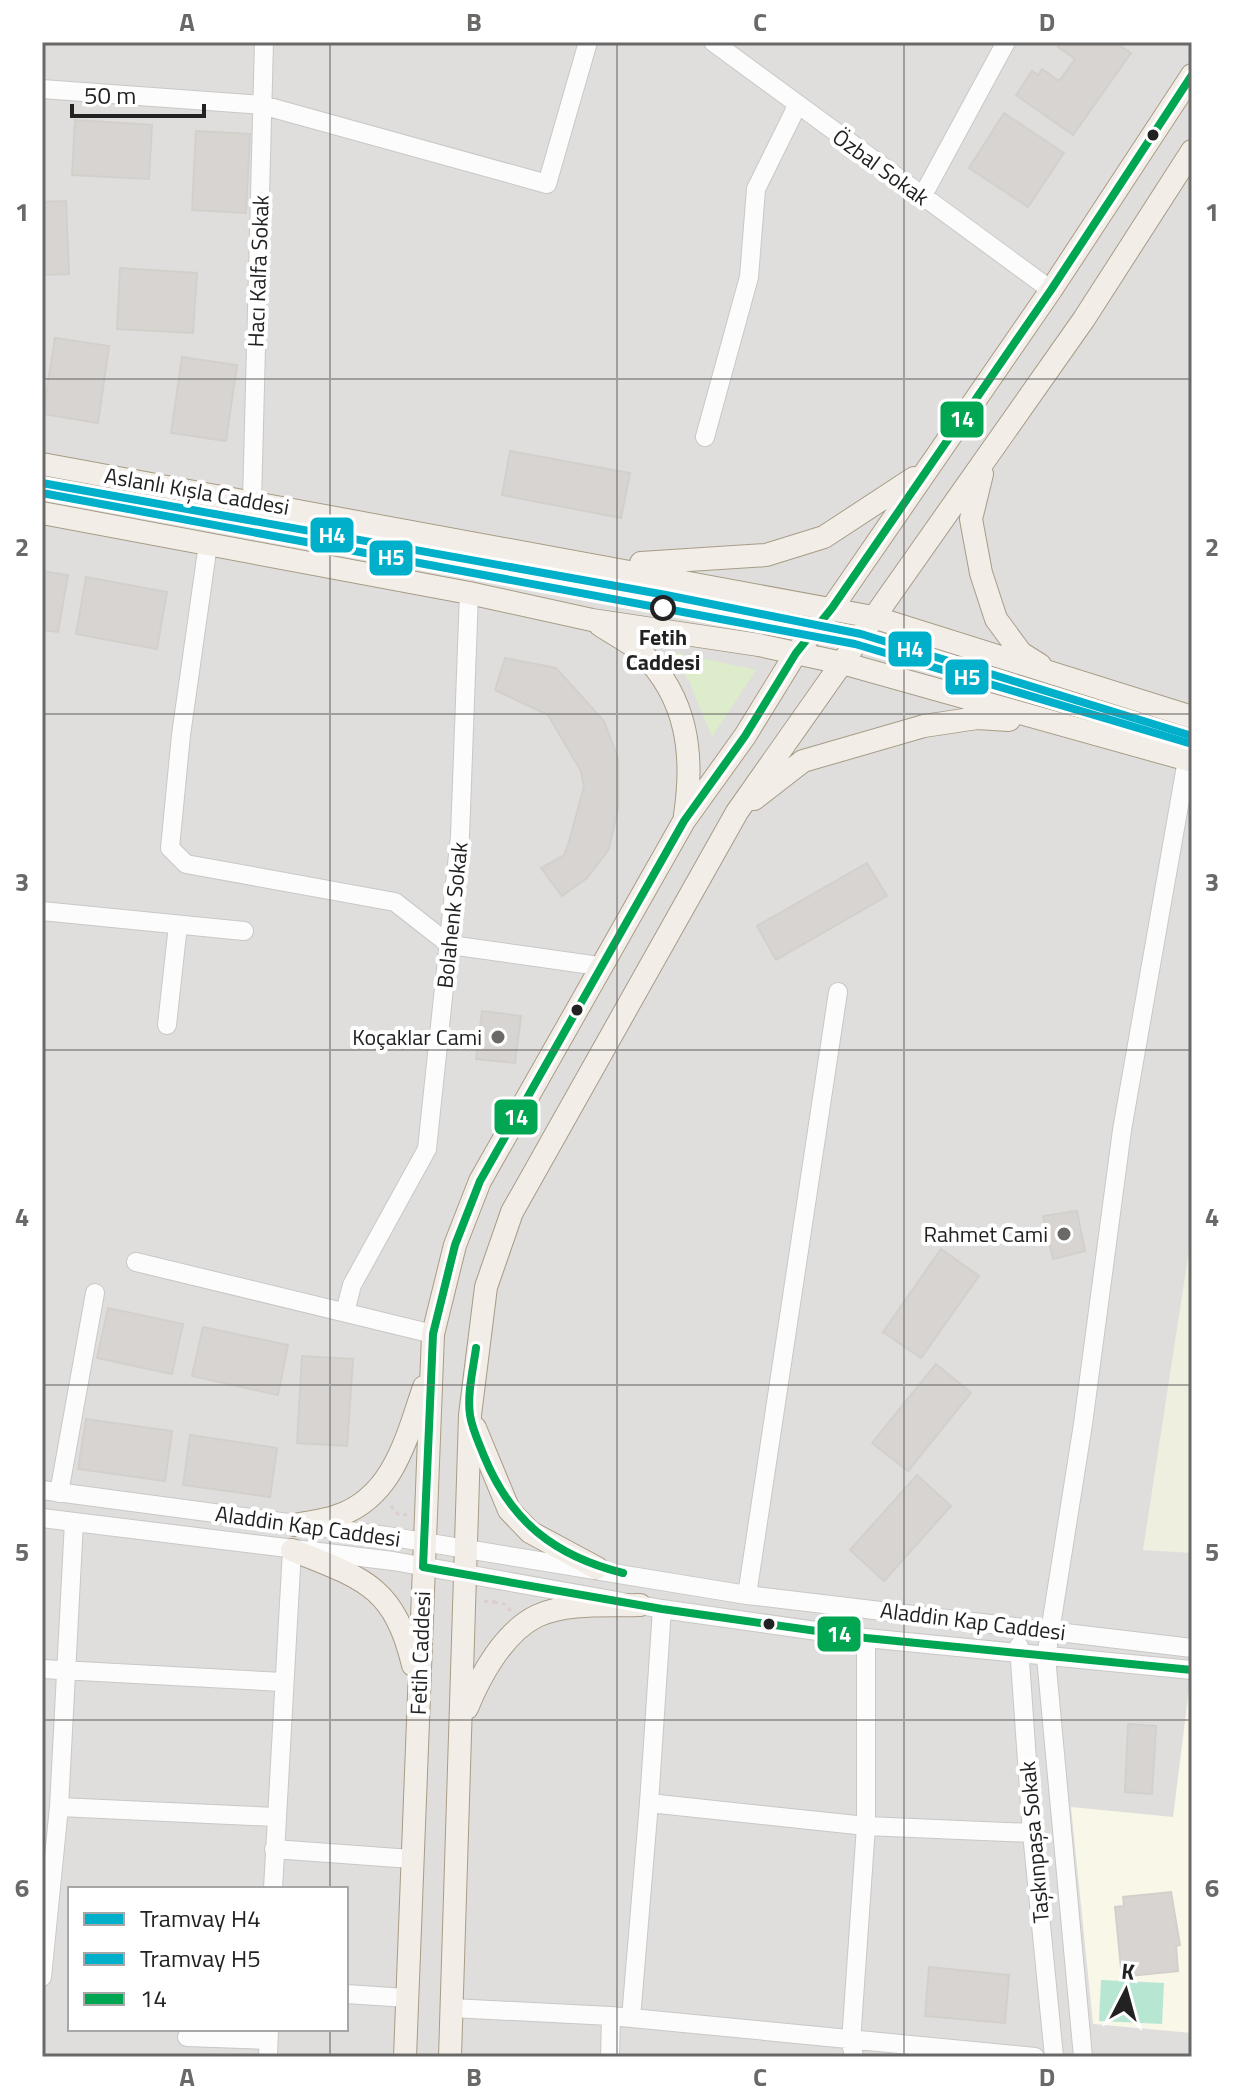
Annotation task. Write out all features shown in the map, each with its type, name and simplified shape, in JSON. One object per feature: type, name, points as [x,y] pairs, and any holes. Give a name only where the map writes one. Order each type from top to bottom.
[{"type":"main road","name":"Fetih Caddesi","points":[[405,2057],[433,1334],[455,1245],[480,1181],[599,966],[684,821],[745,736],[796,653],[832,608],[1051,290],[1192,75]]},
{"type":"main road","name":"Fetih Caddesi","points":[[450,2057],[470,1415],[486,1287],[512,1212],[737,812],[1084,319],[1192,151]]},
{"type":"main road","points":[[985,460],[971,519],[996,619],[1021,653],[1061,678]]},
{"type":"main road","name":"Aslanlı Kışla Caddesi","points":[[42,464],[873,617],[1192,717]]},
{"type":"main road","points":[[601,565],[766,555],[824,537],[925,471]]},
{"type":"main road","points":[[42,513],[469,593],[592,620],[796,653],[842,663],[1189,760]]},
{"type":"main road","points":[[592,620],[641,653],[671,691],[691,757],[684,821]]},
{"type":"main road","points":[[737,812],[803,761],[869,741],[977,718],[1053,722]]},
{"type":"main road","points":[[295,1525],[339,1516],[366,1500],[385,1482],[400,1455],[432,1363]]},
{"type":"main road","points":[[470,1415],[509,1510],[530,1532],[597,1568]]},
{"type":"main road","points":[[292,1550],[367,1583],[382,1594],[401,1622],[418,1689]]},
{"type":"main road","points":[[461,1720],[487,1667],[516,1632],[537,1616],[568,1608],[651,1607]]},
{"type":"street","name":"Hacı Kalfa Sokak","points":[[252,501],[264,42]]},
{"type":"street","points":[[42,89],[262,105],[547,184],[588,42]]},
{"type":"street","name":"Özbal Sokak","points":[[713,42],[1051,290]]},
{"type":"street","points":[[922,197],[1006,42]]},
{"type":"street","points":[[705,437],[749,277],[756,189],[797,106]]},
{"type":"street","points":[[208,544],[179,750],[170,848],[186,864],[395,902],[450,945],[599,966]]},
{"type":"street","name":"Bolahenk Sokak","points":[[345,1312],[352,1285],[427,1149],[460,836],[469,593]]},
{"type":"street","points":[[1083,2057],[1046,1657],[1083,1424],[1122,1130],[1189,760]]},
{"type":"street","points":[[42,911],[244,931]]},
{"type":"street","points":[[167,1025],[178,925]]},
{"type":"street","points":[[747,1595],[838,992]]},
{"type":"street","points":[[136,1262],[433,1334]]},
{"type":"street","points":[[51,1492],[95,1293]]},
{"type":"street","name":"Aladdin Kap Caddesi","points":[[51,1492],[426,1542],[747,1595],[1192,1648]]},
{"type":"street","name":"Aladdin Kap Caddesi","points":[[42,1518],[423,1567],[651,1607],[866,1638],[1192,1670]]},
{"type":"street","points":[[42,1977],[59,1807],[74,1522]]},
{"type":"street","points":[[273,1887],[292,1550]]},
{"type":"street","points":[[631,2018],[649,1803],[651,1607]]},
{"type":"street","name":"Taşkınpaşa Sokak","points":[[1022,1627],[1018,1655],[1054,2057]]},
{"type":"street","points":[[852,2049],[866,1826],[866,1638]]},
{"type":"street","points":[[42,1669],[283,1682]]},
{"type":"street","points":[[649,1803],[866,1826],[1032,1833]]},
{"type":"street","points":[[59,1807],[275,1817]]},
{"type":"street","points":[[274,1849],[411,1859]]},
{"type":"street","points":[[348,1994],[407,1998]]},
{"type":"street","points":[[452,2008],[631,2018],[852,2049],[1035,2057]]},
{"type":"street","points":[[610,2057],[611,2016]]},
{"type":"street","points":[[187,2037],[268,2042]]},
{"type":"shaded area","points":[[42,42],[1192,42],[1192,2057],[42,2057]]},
{"type":"shaded area","points":[[1189,1689],[1192,1689],[1192,2033],[1093,2024],[1071,1807],[1173,1817]]},
{"type":"green space","points":[[668,651],[756,670],[712,737],[689,681]]},
{"type":"green space","points":[[1192,1231],[1192,1553],[1143,1550]]},
{"type":"green space","points":[[1101,1980],[1164,1983],[1162,2024],[1099,2021]]},
{"type":"building","points":[[1062,42],[1115,42],[1131,53],[1073,135],[1016,95],[1032,71],[1038,75],[1042,69],[1059,81],[1075,59],[1058,47]]},
{"type":"building","points":[[1004,113],[1064,153],[1028,207],[969,168]]},
{"type":"building","points":[[75,120],[152,125],[149,179],[72,175]]},
{"type":"building","points":[[196,131],[250,134],[246,213],[192,210]]},
{"type":"building","points":[[66,201],[69,274],[42,275],[42,202]]},
{"type":"building","points":[[120,268],[197,273],[193,333],[117,329]]},
{"type":"building","points":[[55,338],[109,346],[98,423],[43,414]]},
{"type":"building","points":[[182,357],[237,365],[226,441],[171,433]]},
{"type":"building","points":[[510,451],[630,473],[621,518],[502,495]]},
{"type":"building","points":[[42,571],[68,575],[58,632],[42,630]]},
{"type":"building","points":[[86,577],[167,592],[157,649],[76,634]]},
{"type":"building","points":[[505,658],[556,668],[604,721],[618,758],[618,808],[609,849],[587,878],[562,896],[541,868],[564,855],[584,787],[581,771],[548,715],[495,690]]},
{"type":"building","points":[[867,863],[887,896],[776,960],[757,926]]},
{"type":"building","name":"Koçaklar Cami","points":[[482,1011],[521,1016],[515,1063],[476,1059]]},
{"type":"building","name":"Rahmet Cami","points":[[1077,1211],[1085,1251],[1053,1259],[1043,1216]]},
{"type":"building","points":[[941,1249],[979,1276],[921,1358],[883,1332]]},
{"type":"building","points":[[108,1308],[183,1324],[172,1374],[97,1358]]},
{"type":"building","points":[[203,1327],[288,1345],[278,1395],[192,1376]]},
{"type":"building","points":[[302,1356],[353,1359],[347,1446],[297,1443]]},
{"type":"building","points":[[936,1364],[971,1393],[908,1471],[872,1443]]},
{"type":"building","points":[[86,1419],[172,1431],[165,1481],[78,1469]]},
{"type":"building","points":[[190,1435],[277,1448],[270,1497],[183,1485]]},
{"type":"building","points":[[917,1475],[951,1506],[884,1581],[850,1550]]},
{"type":"building","points":[[1128,1724],[1156,1726],[1152,1794],[1125,1792]]},
{"type":"building","points":[[1171,1892],[1180,1945],[1176,1946],[1178,1971],[1130,1976],[1129,1967],[1121,1968],[1115,1907],[1124,1906],[1123,1897]]},
{"type":"building","points":[[929,1967],[1009,1975],[1005,2023],[925,2016]]},
{"type":"tram line","name":"H4","points":[[42,483],[666,595],[861,634],[1192,736]]},
{"type":"tram line","name":"H5","points":[[42,493],[855,644],[1192,744]]},
{"type":"transit line","name":"14","points":[[1192,75],[1051,290],[832,608],[796,653],[745,736],[684,821],[480,1181],[455,1245],[433,1334],[423,1567],[662,1609],[866,1638],[1192,1670]]},
{"type":"transit line","name":"14","points":[[476,1348],[470,1390],[471,1420],[484,1456],[508,1500],[522,1518],[556,1546],[576,1557],[623,1573]]},
{"type":"place","name":"Fetih Caddesi","points":[[663,608]]},
{"type":"place","name":"Koçaklar Cami","points":[[498,1037]]},
{"type":"place","name":"Rahmet Cami","points":[[1064,1234]]}]
